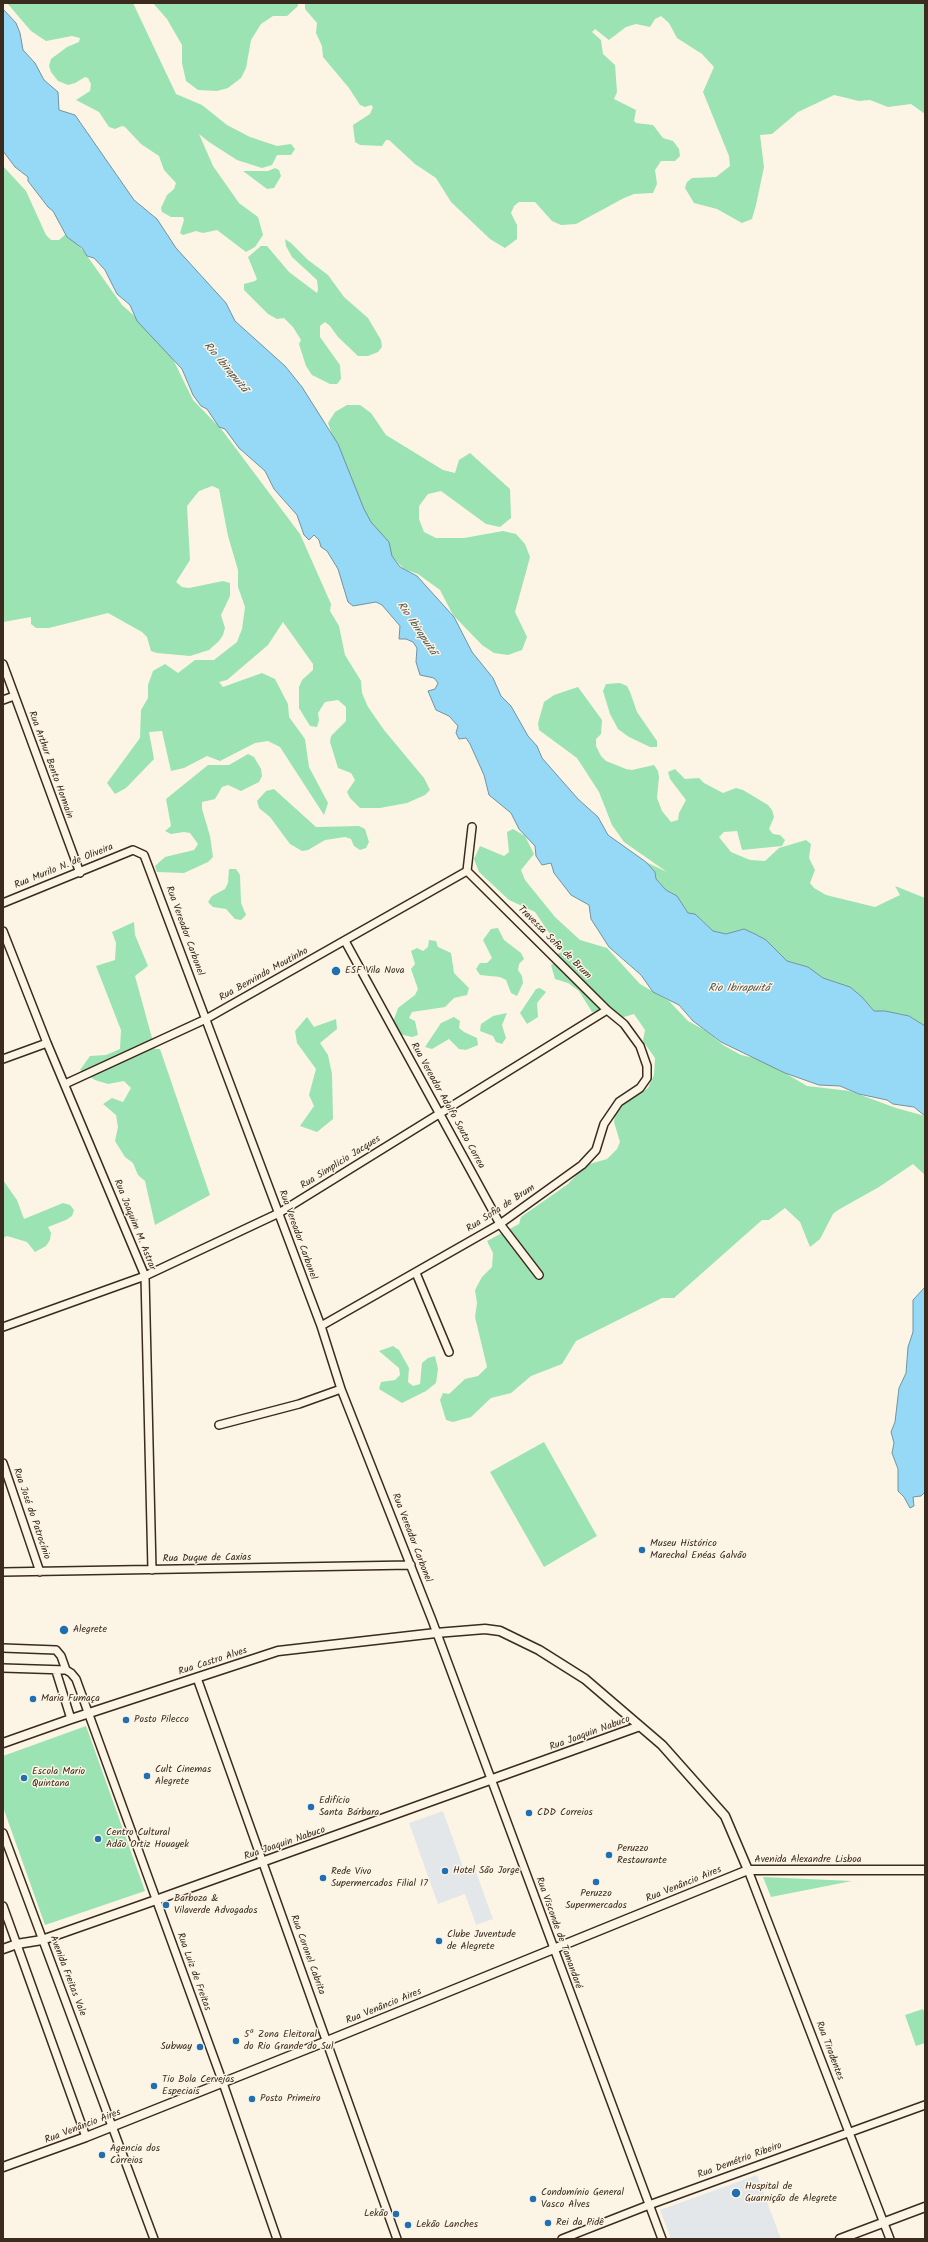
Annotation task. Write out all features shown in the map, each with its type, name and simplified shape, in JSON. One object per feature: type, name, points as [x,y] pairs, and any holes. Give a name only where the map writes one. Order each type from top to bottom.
[{"type":"street","name":"Rua Arthur Bento Hormain","points":[[3,664],[80,873]]},
{"type":"street","points":[[3,700],[14,696]]},
{"type":"street","points":[[467,871],[472,827]]},
{"type":"street","name":"Rua Murilo N. de Oliveira","points":[[3,903],[80,873],[133,850]]},
{"type":"street","name":"Rua Vereador Carbonel","points":[[133,850],[144,855],[149,866],[321,1326],[341,1389],[411,1565],[436,1633]]},
{"type":"street","name":"Rua Benvindo Moutinho","points":[[65,1084],[206,1019],[467,871]]},
{"type":"street","name":"Travessa Sofia de Brum","points":[[467,871],[607,1010],[630,1030],[640,1046],[647,1066]]},
{"type":"street","name":"Rua Joaquim M. Astrar","points":[[3,931],[47,1043],[145,1276],[152,1570]]},
{"type":"street","name":"Rua Vereador Adolfo Souto Correa","points":[[345,941],[441,1113],[500,1224],[539,1275]]},
{"type":"street","name":"Rua Simplicio Jacques","points":[[3,1327],[145,1276],[279,1213],[607,1010]]},
{"type":"street","points":[[3,1059],[47,1043]]},
{"type":"street","name":"Rua Sofia de Brum","points":[[321,1326],[500,1224],[582,1165],[596,1150],[604,1124],[619,1102],[640,1088],[647,1078],[647,1066]]},
{"type":"street","points":[[416,1273],[449,1352]]},
{"type":"street","points":[[219,1425],[299,1404],[341,1389]]},
{"type":"street","name":"Rua José do Patrocínio","points":[[3,1463],[40,1572]]},
{"type":"street","name":"Rua Duque de Caxias","points":[[3,1572],[411,1565]]},
{"type":"street","name":"Avenida Alexandre Lisboa","points":[[436,1633],[485,1629],[500,1631],[539,1650],[585,1679],[662,1745],[725,1816],[748,1870],[925,1870]]},
{"type":"street","name":"Rua Castro Alves","points":[[3,1743],[71,1718],[278,1651],[436,1633]]},
{"type":"street","name":"Rua Visconde de Tamandaré","points":[[436,1633],[662,2239]]},
{"type":"street","name":"Rua Luiz de Freitas","points":[[3,1648],[56,1650],[61,1656],[66,1670],[76,1679],[224,2082],[277,2239]]},
{"type":"street","points":[[3,1668],[56,1671],[66,1670]]},
{"type":"street","points":[[56,1671],[71,1718]]},
{"type":"street","name":"Rua Coronel Cabrita","points":[[197,1678],[397,2239]]},
{"type":"street","name":"Rua Joaquin Nabuco","points":[[3,1949],[17,1944],[42,1940],[491,1781],[640,1726]]},
{"type":"street","name":"Avenida Freitas Vale","points":[[3,1833],[154,2239]]},
{"type":"street","name":"Rua Venâncio Aires","points":[[3,2167],[86,2137],[327,2041],[748,1870]]},
{"type":"street","name":"Rua Tiradentes","points":[[748,1870],[890,2239]]},
{"type":"street","points":[[3,1906],[86,2137]]},
{"type":"street","name":"Rua Demétrio Ribeiro","points":[[562,2239],[649,2205],[925,2105]]},
{"type":"street","points":[[840,2239],[925,2206]]},
{"type":"shaded area","points":[[443,1811],[463,1867],[467,1865],[469,1871],[475,1869],[493,1919],[476,1925],[465,1894],[438,1904],[409,1823]]},
{"type":"shaded area","name":"Hospital de Guarnição de Alegrete","points":[[757,2175],[781,2239],[671,2239],[660,2210]]},
{"type":"green space","points":[[7,3],[133,3],[176,94],[202,105],[227,125],[250,137],[277,146],[291,144],[295,149],[291,155],[277,155],[272,165],[262,168],[237,160],[199,134],[213,166],[239,203],[258,217],[263,235],[255,247],[246,252],[217,230],[203,233],[196,231],[183,235],[180,233],[184,220],[183,217],[171,217],[162,212],[161,208],[167,195],[174,189],[176,183],[164,170],[159,156],[141,144],[125,127],[122,126],[115,129],[109,127],[99,112],[76,100],[90,91],[91,84],[88,78],[85,77],[68,85],[58,81],[51,72],[49,66],[51,59],[67,47],[79,42],[80,38],[72,36],[46,41],[31,31]]},
{"type":"green space","points":[[153,3],[298,3],[298,6],[287,16],[273,16],[261,24],[251,40],[246,68],[241,78],[228,88],[217,91],[198,90],[186,81],[182,63],[182,45],[167,19]]},
{"type":"green space","points":[[305,3],[925,3],[925,114],[911,104],[888,107],[870,100],[859,101],[834,95],[798,112],[772,134],[760,135],[764,167],[752,219],[742,223],[717,209],[694,203],[685,188],[687,182],[692,178],[716,177],[730,166],[729,156],[703,92],[714,67],[702,54],[677,38],[669,23],[661,16],[655,19],[650,27],[636,24],[626,27],[609,40],[595,29],[592,32],[601,40],[603,54],[615,65],[617,92],[614,99],[636,110],[634,121],[636,123],[653,125],[663,138],[673,141],[679,149],[680,156],[675,161],[661,161],[655,170],[657,184],[653,193],[634,194],[624,198],[576,224],[561,225],[552,221],[535,202],[519,202],[514,206],[511,213],[517,225],[517,239],[505,248],[490,239],[451,202],[436,178],[415,164],[389,140],[386,140],[382,146],[360,145],[355,142],[353,125],[370,114],[373,107],[371,105],[365,107],[360,105],[349,88],[323,57],[322,46],[316,33],[317,23],[305,9]]},
{"type":"green space","points":[[3,166],[26,191],[46,235],[51,240],[59,240],[67,233],[85,253],[122,305],[165,343],[193,400],[222,430],[300,534],[331,604],[330,611],[339,626],[345,655],[361,681],[362,693],[368,707],[384,730],[424,778],[430,790],[425,795],[407,803],[380,808],[360,808],[350,798],[347,792],[355,780],[351,773],[338,768],[330,742],[331,736],[346,721],[346,707],[338,700],[325,702],[318,713],[319,720],[317,727],[310,726],[299,708],[299,687],[302,680],[313,670],[313,664],[283,622],[268,645],[227,680],[219,682],[223,687],[262,673],[275,679],[288,704],[289,717],[305,739],[309,767],[328,803],[324,815],[280,747],[268,741],[255,743],[220,761],[207,756],[184,768],[171,771],[162,731],[149,732],[154,759],[126,788],[115,794],[107,783],[140,738],[141,710],[148,698],[148,685],[153,671],[165,664],[178,673],[195,660],[214,660],[237,642],[242,629],[245,607],[238,587],[238,570],[228,536],[219,489],[212,486],[199,491],[187,506],[190,560],[176,582],[182,587],[189,588],[223,581],[230,583],[230,596],[221,615],[225,628],[223,635],[209,650],[190,656],[157,653],[151,651],[147,637],[142,632],[108,613],[49,628],[36,628],[31,624],[31,617],[3,622]]},
{"type":"green space","points":[[275,168],[279,170],[281,176],[274,188],[267,189],[243,171],[268,171]]},
{"type":"green space","points":[[285,239],[308,260],[328,275],[344,297],[368,318],[381,340],[382,347],[378,352],[368,356],[358,356],[325,322],[320,326],[320,337],[340,365],[341,379],[337,384],[330,384],[312,375],[306,366],[299,344],[301,340],[293,327],[284,318],[277,319],[268,314],[244,290],[244,284],[257,279],[248,257],[261,246],[267,246],[289,272],[317,293],[317,280],[292,257],[286,246]]},
{"type":"green space","points":[[347,405],[360,405],[371,413],[386,435],[443,470],[455,473],[459,460],[470,453],[510,489],[511,518],[500,527],[486,524],[441,491],[428,494],[419,506],[419,519],[424,532],[436,538],[464,538],[503,531],[516,534],[525,544],[530,557],[515,612],[527,637],[522,650],[508,655],[494,653],[482,645],[453,615],[440,590],[418,574],[404,569],[385,550],[346,475],[328,423],[335,412]]},
{"type":"green space","points":[[620,683],[627,686],[637,712],[657,741],[657,747],[650,747],[629,737],[618,729],[610,714],[603,691],[606,684]]},
{"type":"green space","points":[[578,687],[602,720],[601,734],[596,739],[596,746],[601,756],[606,761],[626,769],[632,770],[654,765],[658,771],[659,777],[657,798],[662,811],[671,822],[678,820],[679,813],[686,800],[670,779],[668,772],[675,769],[685,779],[699,778],[704,783],[723,793],[736,788],[743,790],[768,805],[772,810],[774,817],[769,829],[773,834],[780,835],[785,840],[782,846],[742,850],[737,831],[724,832],[719,837],[731,852],[750,860],[765,861],[779,848],[806,840],[811,844],[809,858],[815,870],[810,883],[814,888],[826,895],[875,907],[900,895],[895,886],[925,898],[925,1026],[909,1016],[885,1011],[874,1011],[862,997],[850,987],[823,978],[808,967],[787,961],[766,940],[744,929],[726,934],[713,931],[695,914],[688,913],[677,896],[666,890],[656,879],[655,872],[646,862],[667,872],[624,842],[612,825],[599,792],[577,758],[539,730],[538,723],[544,702],[554,695]]},
{"type":"green space","points":[[248,754],[254,757],[261,769],[262,776],[259,782],[241,791],[228,785],[222,787],[215,799],[202,802],[202,809],[210,836],[213,857],[208,862],[184,873],[157,872],[155,866],[165,857],[194,850],[198,844],[190,833],[184,832],[171,834],[165,831],[171,826],[166,799],[208,765],[229,765]]},
{"type":"green space","points":[[274,789],[316,827],[359,826],[365,829],[369,842],[366,848],[360,850],[354,846],[351,839],[345,837],[325,840],[308,850],[302,851],[290,844],[270,817],[259,808],[257,801],[266,791]]},
{"type":"green space","points":[[513,829],[525,836],[534,854],[521,870],[525,880],[555,917],[580,940],[607,948],[640,984],[669,1001],[688,1021],[706,1031],[723,1045],[741,1055],[763,1060],[807,1086],[850,1091],[896,1108],[925,1116],[925,1175],[913,1164],[879,1187],[838,1210],[833,1214],[820,1239],[810,1247],[800,1222],[785,1208],[769,1220],[762,1220],[674,1298],[662,1298],[576,1341],[562,1364],[531,1376],[511,1393],[491,1398],[471,1417],[453,1422],[446,1420],[440,1400],[443,1393],[449,1394],[465,1379],[478,1376],[487,1367],[475,1317],[477,1303],[475,1290],[482,1277],[492,1267],[493,1253],[487,1241],[519,1224],[521,1217],[568,1184],[586,1165],[607,1159],[617,1149],[620,1142],[614,1122],[615,1115],[624,1104],[648,1088],[654,1075],[655,1058],[643,1041],[645,1030],[634,1014],[614,1020],[605,1010],[592,1012],[579,991],[568,983],[555,979],[551,965],[557,961],[557,954],[562,952],[535,912],[509,900],[479,872],[474,859],[480,846],[504,856],[509,852],[507,832]]},
{"type":"green space","points":[[229,869],[236,869],[240,875],[241,903],[246,915],[241,920],[235,919],[226,909],[213,907],[208,902],[212,896],[225,889],[228,883]]},
{"type":"green space","points":[[134,922],[135,935],[148,966],[135,976],[155,1049],[160,1049],[210,1195],[155,1225],[145,1181],[138,1175],[133,1163],[125,1157],[115,1141],[118,1127],[116,1115],[103,1104],[112,1098],[123,1102],[131,1088],[124,1081],[108,1084],[95,1080],[80,1070],[90,1056],[106,1055],[120,1049],[121,1030],[96,966],[115,960],[116,943],[112,932]]},
{"type":"green space","points":[[498,928],[504,940],[521,953],[524,959],[519,964],[518,970],[522,976],[523,983],[517,996],[511,993],[506,980],[500,977],[480,975],[476,969],[480,963],[487,963],[492,958],[483,940],[491,929]]},
{"type":"green space","points":[[429,940],[436,941],[438,947],[451,953],[454,973],[469,988],[467,995],[454,998],[445,1007],[412,1012],[409,1018],[415,1021],[418,1035],[412,1037],[399,1034],[393,1022],[398,1008],[415,995],[418,989],[411,969],[415,964],[411,951],[417,948],[423,951],[428,947]]},
{"type":"green space","points":[[540,988],[546,992],[537,1003],[538,1017],[527,1024],[520,1013],[536,989]]},
{"type":"green space","points":[[507,1013],[502,1025],[506,1038],[502,1044],[496,1042],[493,1036],[480,1031],[481,1024],[493,1016]]},
{"type":"green space","points":[[307,1017],[314,1027],[336,1019],[337,1029],[320,1043],[328,1055],[332,1074],[333,1119],[317,1132],[300,1126],[314,1106],[309,1095],[316,1069],[297,1043],[295,1031]]},
{"type":"green space","points":[[454,1017],[460,1021],[459,1028],[477,1038],[478,1045],[466,1050],[459,1049],[449,1039],[432,1049],[425,1047],[441,1023]]},
{"type":"green space","points":[[3,1180],[17,1200],[24,1219],[63,1203],[70,1205],[74,1210],[72,1216],[66,1220],[48,1227],[51,1233],[50,1240],[46,1246],[35,1252],[27,1242],[7,1236],[3,1238]]},
{"type":"green space","points":[[393,1346],[399,1350],[409,1368],[408,1382],[413,1386],[420,1384],[422,1363],[428,1358],[435,1356],[438,1369],[436,1383],[426,1391],[402,1403],[379,1389],[381,1382],[395,1380],[400,1375],[399,1368],[379,1351]]},
{"type":"green space","points":[[544,1442],[597,1536],[544,1567],[490,1472]]},
{"type":"green space","points":[[86,1726],[145,1891],[45,1925],[3,1807],[3,1756]]},
{"type":"green space","points":[[763,1877],[852,1881],[771,1897]]},
{"type":"green space","points":[[923,2009],[925,2014],[925,2043],[916,2046],[905,2015]]},
{"type":"water","name":"Rio Ibirapuitã","points":[[3,9],[16,23],[20,33],[23,50],[35,63],[44,80],[58,92],[59,110],[75,115],[134,200],[157,219],[176,248],[226,303],[235,321],[285,366],[302,387],[338,444],[364,509],[371,522],[389,542],[392,556],[400,567],[417,576],[454,617],[472,652],[493,678],[501,696],[511,706],[528,736],[537,746],[542,758],[578,799],[598,817],[608,835],[646,862],[655,872],[656,879],[666,890],[677,896],[688,913],[695,914],[713,931],[726,934],[744,929],[766,940],[787,961],[808,967],[823,978],[850,987],[862,997],[874,1011],[885,1011],[909,1016],[925,1026],[925,1116],[914,1107],[893,1104],[887,1100],[859,1094],[840,1086],[819,1085],[785,1073],[721,1042],[693,1021],[679,1005],[653,992],[641,975],[609,947],[591,919],[589,905],[571,895],[554,873],[551,863],[542,865],[536,856],[535,846],[519,829],[511,813],[489,795],[484,775],[470,744],[466,738],[459,739],[456,733],[458,726],[449,716],[436,710],[428,691],[435,689],[438,683],[434,678],[420,675],[416,662],[417,648],[413,642],[406,639],[399,639],[400,626],[382,605],[376,602],[353,606],[348,602],[338,569],[327,551],[321,547],[319,540],[314,535],[309,540],[304,535],[297,515],[274,489],[265,471],[239,448],[225,429],[219,427],[207,409],[201,406],[193,395],[182,369],[137,321],[130,305],[117,294],[105,270],[94,258],[87,256],[82,248],[67,237],[53,211],[48,207],[28,181],[28,177],[15,167],[3,151]]},
{"type":"water","points":[[925,1287],[925,1492],[921,1496],[913,1497],[914,1506],[910,1508],[904,1497],[898,1491],[898,1469],[892,1453],[894,1443],[891,1432],[895,1422],[899,1388],[906,1373],[908,1347],[913,1332],[913,1300]]},
{"type":"place","name":"ESF Vila Nova","points":[[336,971]]},
{"type":"place","name":"Museu Histórico Marechal Enéas Galvão","points":[[642,1550]]},
{"type":"place","name":"Alegrete","points":[[64,1630]]},
{"type":"place","name":"Maria Fumaça","points":[[33,1699]]},
{"type":"place","name":"Posto Pilecco","points":[[126,1720]]},
{"type":"place","name":"Cult Cinemas Alegrete","points":[[147,1776]]},
{"type":"place","name":"Escola Mario Quintana","points":[[24,1778]]},
{"type":"place","name":"Edifício Santa Bárbara","points":[[311,1807]]},
{"type":"place","name":"CDD Correios","points":[[529,1813]]},
{"type":"place","name":"Centro Cultural Adão Ortiz Houayek","points":[[98,1839]]},
{"type":"place","name":"Peruzzo Restaurante","points":[[609,1855]]},
{"type":"place","name":"Hotel São Jorge","points":[[445,1871]]},
{"type":"place","name":"Rede Vivo Supermercados Filial 17","points":[[323,1878]]},
{"type":"place","name":"Peruzzo Supermercados","points":[[596,1882]]},
{"type":"place","name":"Barboza & Vilaverde Advogados","points":[[166,1905]]},
{"type":"place","name":"Clube Juventude de Alegrete","points":[[439,1941]]},
{"type":"place","name":"5ª Zona Eleitoral do Rio Grande do Sul","points":[[236,2041]]},
{"type":"place","name":"Subway","points":[[200,2047]]},
{"type":"place","name":"Tio Bola Cervejas Especiais","points":[[154,2086]]},
{"type":"place","name":"Posto Primeiro","points":[[252,2099]]},
{"type":"place","name":"Agencia dos Correios","points":[[102,2155]]},
{"type":"place","name":"Hospital de Guarnição de Alegrete","points":[[736,2193]]},
{"type":"place","name":"Condomínio General Vasco Alves","points":[[533,2199]]},
{"type":"place","name":"Lekão","points":[[396,2214]]},
{"type":"place","name":"Rei da Pidê","points":[[548,2223]]},
{"type":"place","name":"Lekão Lanches","points":[[408,2225]]}]
